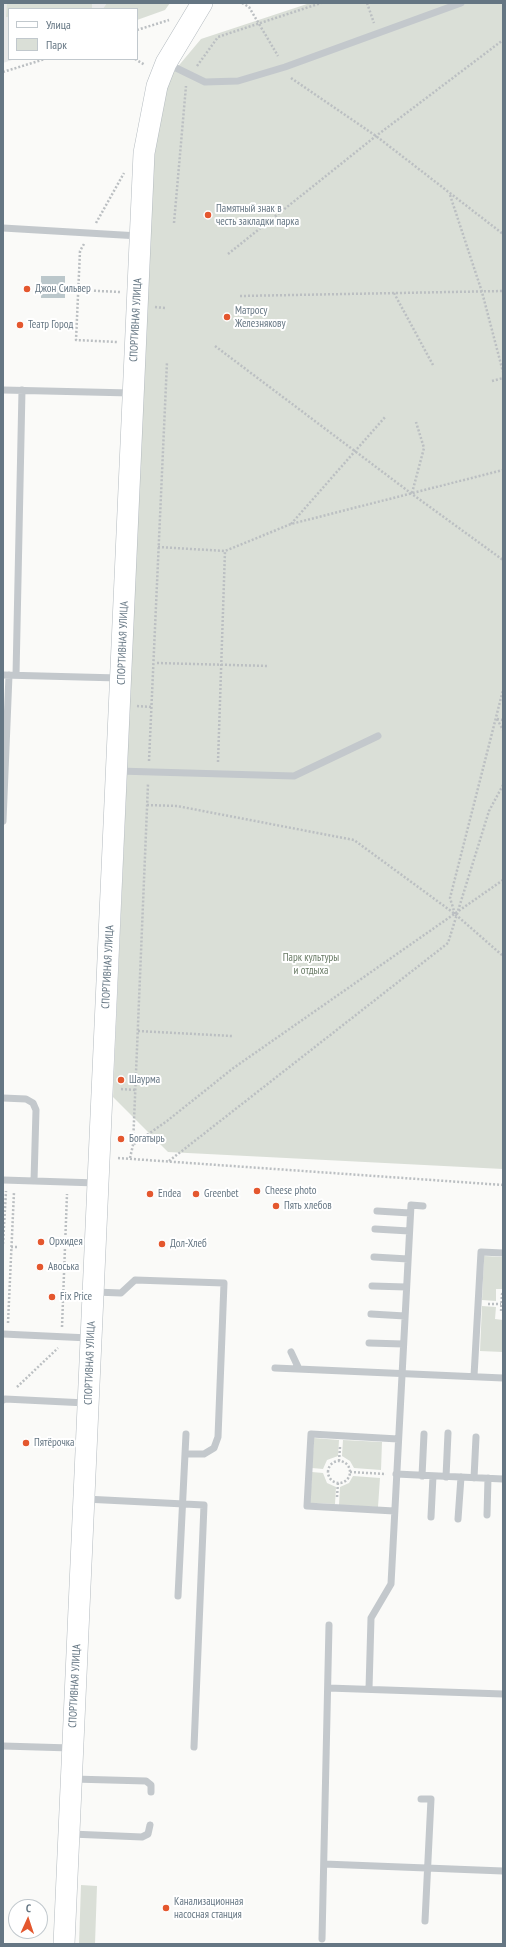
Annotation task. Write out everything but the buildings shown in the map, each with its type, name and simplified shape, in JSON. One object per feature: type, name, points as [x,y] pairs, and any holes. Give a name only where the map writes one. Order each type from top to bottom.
[{"type":"street","name":"СПОРТИВНАЯ УЛИЦА","points":[[64,1944],[144,153],[157,86],[156,65],[202,3]]},
{"type":"lane","points":[[156,65],[205,82],[238,80],[285,67],[461,3]]},
{"type":"lane","points":[[3,228],[140,236]]},
{"type":"lane","points":[[3,390],[133,393]]},
{"type":"lane","points":[[3,821],[22,390]]},
{"type":"lane","points":[[9,675],[121,678]]},
{"type":"lane","points":[[117,771],[294,776],[378,736]]},
{"type":"lane","points":[[3,1098],[26,1099],[33,1102],[36,1110],[34,1181]]},
{"type":"lane","points":[[5,1180],[98,1183]]},
{"type":"lane","points":[[369,1689],[371,1618],[390,1584],[410,1213],[411,1205],[423,1206]]},
{"type":"lane","points":[[377,1211],[410,1213]]},
{"type":"lane","points":[[376,1229],[409,1231]]},
{"type":"lane","points":[[474,1376],[481,1252],[503,1253]]},
{"type":"lane","points":[[374,1257],[408,1259]]},
{"type":"lane","points":[[93,1292],[122,1293],[135,1280],[224,1283],[218,1437],[214,1448],[204,1454],[185,1454]]},
{"type":"lane","points":[[372,1286],[406,1287]]},
{"type":"lane","points":[[371,1314],[405,1316]]},
{"type":"lane","points":[[5,1334],[91,1338]]},
{"type":"lane","points":[[369,1343],[403,1344]]},
{"type":"lane","points":[[292,1352],[299,1369]]},
{"type":"lane","points":[[275,1368],[503,1378]]},
{"type":"lane","points":[[4,1399],[88,1403]]},
{"type":"lane","points":[[446,1476],[448,1433]]},
{"type":"lane","points":[[178,1596],[186,1434]]},
{"type":"lane","points":[[394,1511],[307,1506],[311,1434],[398,1439]]},
{"type":"lane","points":[[422,1476],[424,1434]]},
{"type":"lane","points":[[474,1478],[476,1436]]},
{"type":"lane","points":[[396,1474],[503,1479],[503,1471]]},
{"type":"lane","points":[[431,1517],[433,1476]]},
{"type":"lane","points":[[458,1518],[461,1477]]},
{"type":"lane","points":[[487,1515],[488,1478]]},
{"type":"lane","points":[[84,1499],[204,1505],[194,1747]]},
{"type":"lane","points":[[322,1939],[329,1625]]},
{"type":"lane","points":[[328,1688],[503,1694]]},
{"type":"lane","points":[[3,1746],[72,1748]]},
{"type":"lane","points":[[71,1779],[146,1782],[150,1785],[151,1792]]},
{"type":"lane","points":[[421,1799],[431,1799],[425,1921]]},
{"type":"lane","points":[[68,1834],[142,1837],[148,1834],[150,1825]]},
{"type":"lane","points":[[324,1864],[503,1871]]},
{"type":"path","points":[[242,3],[249,7],[290,77],[376,136],[450,195],[503,234]]},
{"type":"path","points":[[174,223],[187,75],[199,65],[218,37],[321,3]]},
{"type":"path","points":[[367,3],[377,33]]},
{"type":"path","points":[[138,30],[170,20]]},
{"type":"path","points":[[228,254],[376,136],[503,40]]},
{"type":"path","points":[[3,72],[42,60]]},
{"type":"path","points":[[138,60],[156,65]]},
{"type":"path","points":[[120,342],[76,340],[78,290],[80,251],[127,167]]},
{"type":"path","points":[[450,195],[482,292],[503,372]]},
{"type":"path","points":[[78,290],[122,293]]},
{"type":"path","points":[[240,296],[503,291]]},
{"type":"path","points":[[394,293],[434,365]]},
{"type":"path","points":[[215,346],[354,451],[503,560]]},
{"type":"path","points":[[130,1158],[133,1145],[136,1090],[151,707],[167,362]]},
{"type":"path","points":[[492,381],[503,378]]},
{"type":"path","points":[[291,524],[386,416]]},
{"type":"path","points":[[412,494],[424,448],[416,422]]},
{"type":"path","points":[[158,547],[225,551],[291,524],[503,470]]},
{"type":"path","points":[[217,774],[225,551]]},
{"type":"path","points":[[156,663],[269,666]]},
{"type":"path","points":[[456,914],[450,898],[497,719],[503,690]]},
{"type":"path","points":[[137,706],[151,707]]},
{"type":"path","points":[[497,719],[503,720]]},
{"type":"path","points":[[497,719],[503,730]]},
{"type":"path","points":[[169,1161],[448,943],[489,811],[503,785]]},
{"type":"path","points":[[147,805],[177,806],[354,840],[456,914],[503,956]]},
{"type":"path","points":[[133,1145],[167,1121],[232,1069],[503,880]]},
{"type":"path","points":[[138,1031],[232,1036]]},
{"type":"path","points":[[121,1089],[136,1090]]},
{"type":"path","points":[[112,1157],[503,1185]]},
{"type":"path","points":[[3,1244],[5,1180]]},
{"type":"path","points":[[5,1334],[15,1180]]},
{"type":"path","points":[[61,1337],[68,1182]]},
{"type":"path","points":[[11,1247],[17,1247]]},
{"type":"path","points":[[503,1294],[501,1312],[503,1312]]},
{"type":"path","points":[[4,1399],[70,1337]]},
{"type":"path","points":[[340,1461],[348,1466],[350,1472],[348,1478],[338,1482],[332,1480],[328,1471],[333,1462],[340,1461]]},
{"type":"path","points":[[350,1472],[396,1474]]},
{"type":"shaded area","points":[[3,3],[131,3],[128,8],[8,8],[8,60],[12,60],[3,63]]},
{"type":"shaded area","points":[[41,276],[65,276],[65,298],[41,298]]},
{"type":"green space","points":[[7,3],[92,3],[92,8],[8,8],[8,17],[6,17]]},
{"type":"green space","points":[[107,3],[170,3],[165,10],[138,20],[138,8],[104,8]]},
{"type":"green space","name":"Парк культуры и отдыха","points":[[310,3],[503,3],[503,1169],[168,1152],[113,1097],[153,160],[165,82],[201,39]]},
{"type":"green space","points":[[484,1256],[503,1257],[503,1289],[496,1289],[496,1301],[482,1300]]},
{"type":"green space","points":[[482,1306],[496,1307],[495,1319],[503,1320],[503,1352],[480,1351]]},
{"type":"green space","points":[[314,1438],[339,1440],[338,1456],[327,1460],[323,1469],[312,1468]]},
{"type":"green space","points":[[343,1440],[382,1442],[381,1470],[354,1468],[350,1461],[342,1456]]},
{"type":"green space","points":[[312,1472],[323,1473],[327,1483],[336,1487],[335,1504],[310,1503]]},
{"type":"green space","points":[[353,1476],[380,1478],[378,1507],[339,1505],[340,1487],[349,1483]]},
{"type":"green space","points":[[81,1885],[97,1886],[95,1944],[79,1944]]},
{"type":"place","name":"Памятный знак в честь закладки парка","points":[[208,215]]},
{"type":"place","name":"Джон Сильвер","points":[[27,289]]},
{"type":"place","name":"Матросу Железнякову","points":[[227,317]]},
{"type":"place","name":"Театр Город","points":[[20,325]]},
{"type":"place","name":"Шаурма","points":[[121,1080]]},
{"type":"place","name":"Богатырь","points":[[121,1139]]},
{"type":"place","name":"Cheese photo","points":[[257,1191]]},
{"type":"place","name":"Endea","points":[[150,1194]]},
{"type":"place","name":"Greenbet","points":[[196,1194]]},
{"type":"place","name":"Пять хлебов","points":[[276,1206]]},
{"type":"place","name":"Орхидея","points":[[41,1242]]},
{"type":"place","name":"Дол-Хлеб","points":[[162,1244]]},
{"type":"place","name":"Авоська","points":[[40,1267]]},
{"type":"place","name":"Fix Price","points":[[52,1297]]},
{"type":"place","name":"Пятёрочка","points":[[26,1443]]},
{"type":"place","name":"Канализационная насосная станция","points":[[166,1908]]}]
